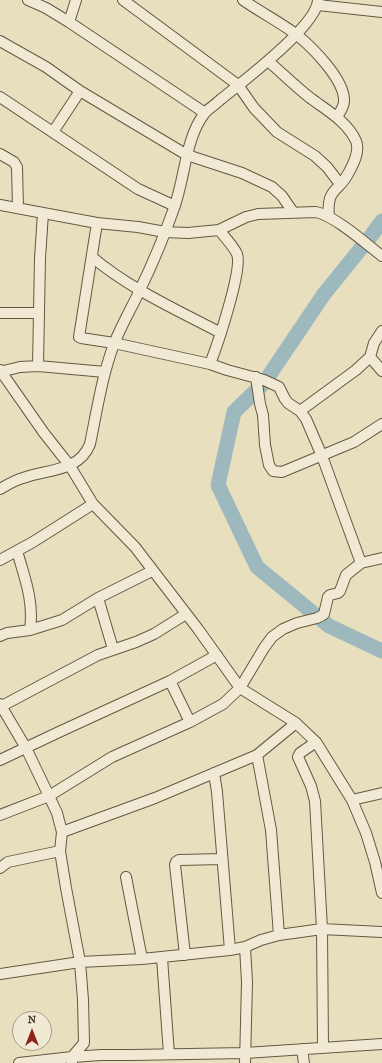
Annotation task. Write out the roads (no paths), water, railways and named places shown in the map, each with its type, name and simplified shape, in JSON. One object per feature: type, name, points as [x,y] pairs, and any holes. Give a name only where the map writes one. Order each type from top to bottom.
[{"type":"street","points":[[28,0],[46,8],[69,22],[205,113]]},
{"type":"street","points":[[69,22],[76,0]]},
{"type":"street","points":[[123,0],[238,85],[254,108],[277,132],[314,156],[327,167],[340,184]]},
{"type":"street","points":[[243,0],[296,35],[325,62],[337,79],[343,93],[344,101],[342,109],[337,117]]},
{"type":"street","points":[[0,489],[23,478],[70,466],[83,457],[87,451],[90,444],[105,372],[114,343],[140,290],[165,232],[175,206],[187,155],[196,127],[205,113],[268,61],[296,35],[312,16],[318,2],[382,12]]},
{"type":"street","points":[[0,41],[46,67],[80,91],[187,155],[242,173],[272,187],[282,196],[293,212]]},
{"type":"street","points":[[268,61],[309,97],[337,117],[356,141],[356,160],[346,178],[329,198],[329,217]]},
{"type":"street","points":[[53,132],[80,91]]},
{"type":"street","points":[[0,97],[138,189],[175,206]]},
{"type":"street","points":[[0,154],[14,162],[17,167],[18,208]]},
{"type":"street","points":[[0,205],[97,223],[138,227],[165,232],[188,233],[219,230],[246,217],[258,214],[316,212],[329,217],[382,256]]},
{"type":"street","points":[[38,366],[43,213]]},
{"type":"street","points":[[97,223],[79,337],[210,364],[256,377],[273,383],[278,387],[288,403],[300,411],[306,419],[322,456],[360,563]]},
{"type":"street","points":[[210,364],[221,333],[239,264],[237,254],[219,230]]},
{"type":"street","points":[[92,257],[107,270],[140,290],[221,333]]},
{"type":"street","points":[[0,313],[39,313]]},
{"type":"street","points":[[300,411],[356,370],[370,357],[374,343],[382,331]]},
{"type":"street","points":[[370,357],[382,371]]},
{"type":"street","points":[[105,372],[38,366],[20,367],[0,371],[44,433],[70,466],[93,504],[135,547],[217,655],[240,688],[296,723],[316,742],[352,800],[366,833],[375,862],[382,893]]},
{"type":"street","points":[[256,377],[263,415],[265,445],[269,465],[273,471],[282,472],[322,456],[354,442],[382,424]]},
{"type":"street","points":[[0,560],[33,542],[93,504]]},
{"type":"street","points":[[17,551],[31,602],[32,615],[30,630]]},
{"type":"street","points":[[0,815],[49,796],[112,757],[190,722],[223,704],[240,688],[272,637],[283,629],[297,623],[322,616],[324,614],[328,597],[340,591],[346,575],[360,563],[382,558]]},
{"type":"street","points":[[0,636],[7,633],[30,630],[62,620],[98,598],[152,571]]},
{"type":"street","points":[[98,598],[113,649]]},
{"type":"street","points":[[72,1060],[84,1043],[80,962],[60,850],[62,832],[57,812],[26,748],[0,706],[98,655],[154,634],[186,614]]},
{"type":"street","points":[[0,760],[170,681],[217,655]]},
{"type":"street","points":[[170,681],[190,722]]},
{"type":"street","points":[[62,832],[155,798],[257,756],[296,723]]},
{"type":"street","points":[[316,742],[300,753],[298,757],[311,786],[314,801],[322,929],[323,1047]]},
{"type":"street","points":[[257,756],[271,830],[279,935]]},
{"type":"street","points":[[214,773],[217,792],[230,950]]},
{"type":"street","points":[[352,800],[382,793]]},
{"type":"street","points":[[0,868],[8,862],[60,850]]},
{"type":"street","points":[[185,955],[175,865],[176,862],[179,860],[222,859]]},
{"type":"street","points":[[126,877],[142,959]]},
{"type":"street","points":[[0,974],[80,962],[162,958],[230,950],[245,947],[261,940],[279,935],[322,929],[382,932]]},
{"type":"street","points":[[245,947],[247,982],[245,1063]]},
{"type":"street","points":[[162,958],[169,1054]]},
{"type":"street","points":[[84,1043],[101,1055]]},
{"type":"street","points":[[19,1063],[72,1060],[101,1055],[132,1059],[169,1054],[245,1052],[382,1044]]},
{"type":"street","points":[[302,1049],[304,1063]]},
{"type":"waterway","points":[[382,221],[324,294],[264,383],[234,412],[218,485],[257,567],[329,626],[382,651]]}]
